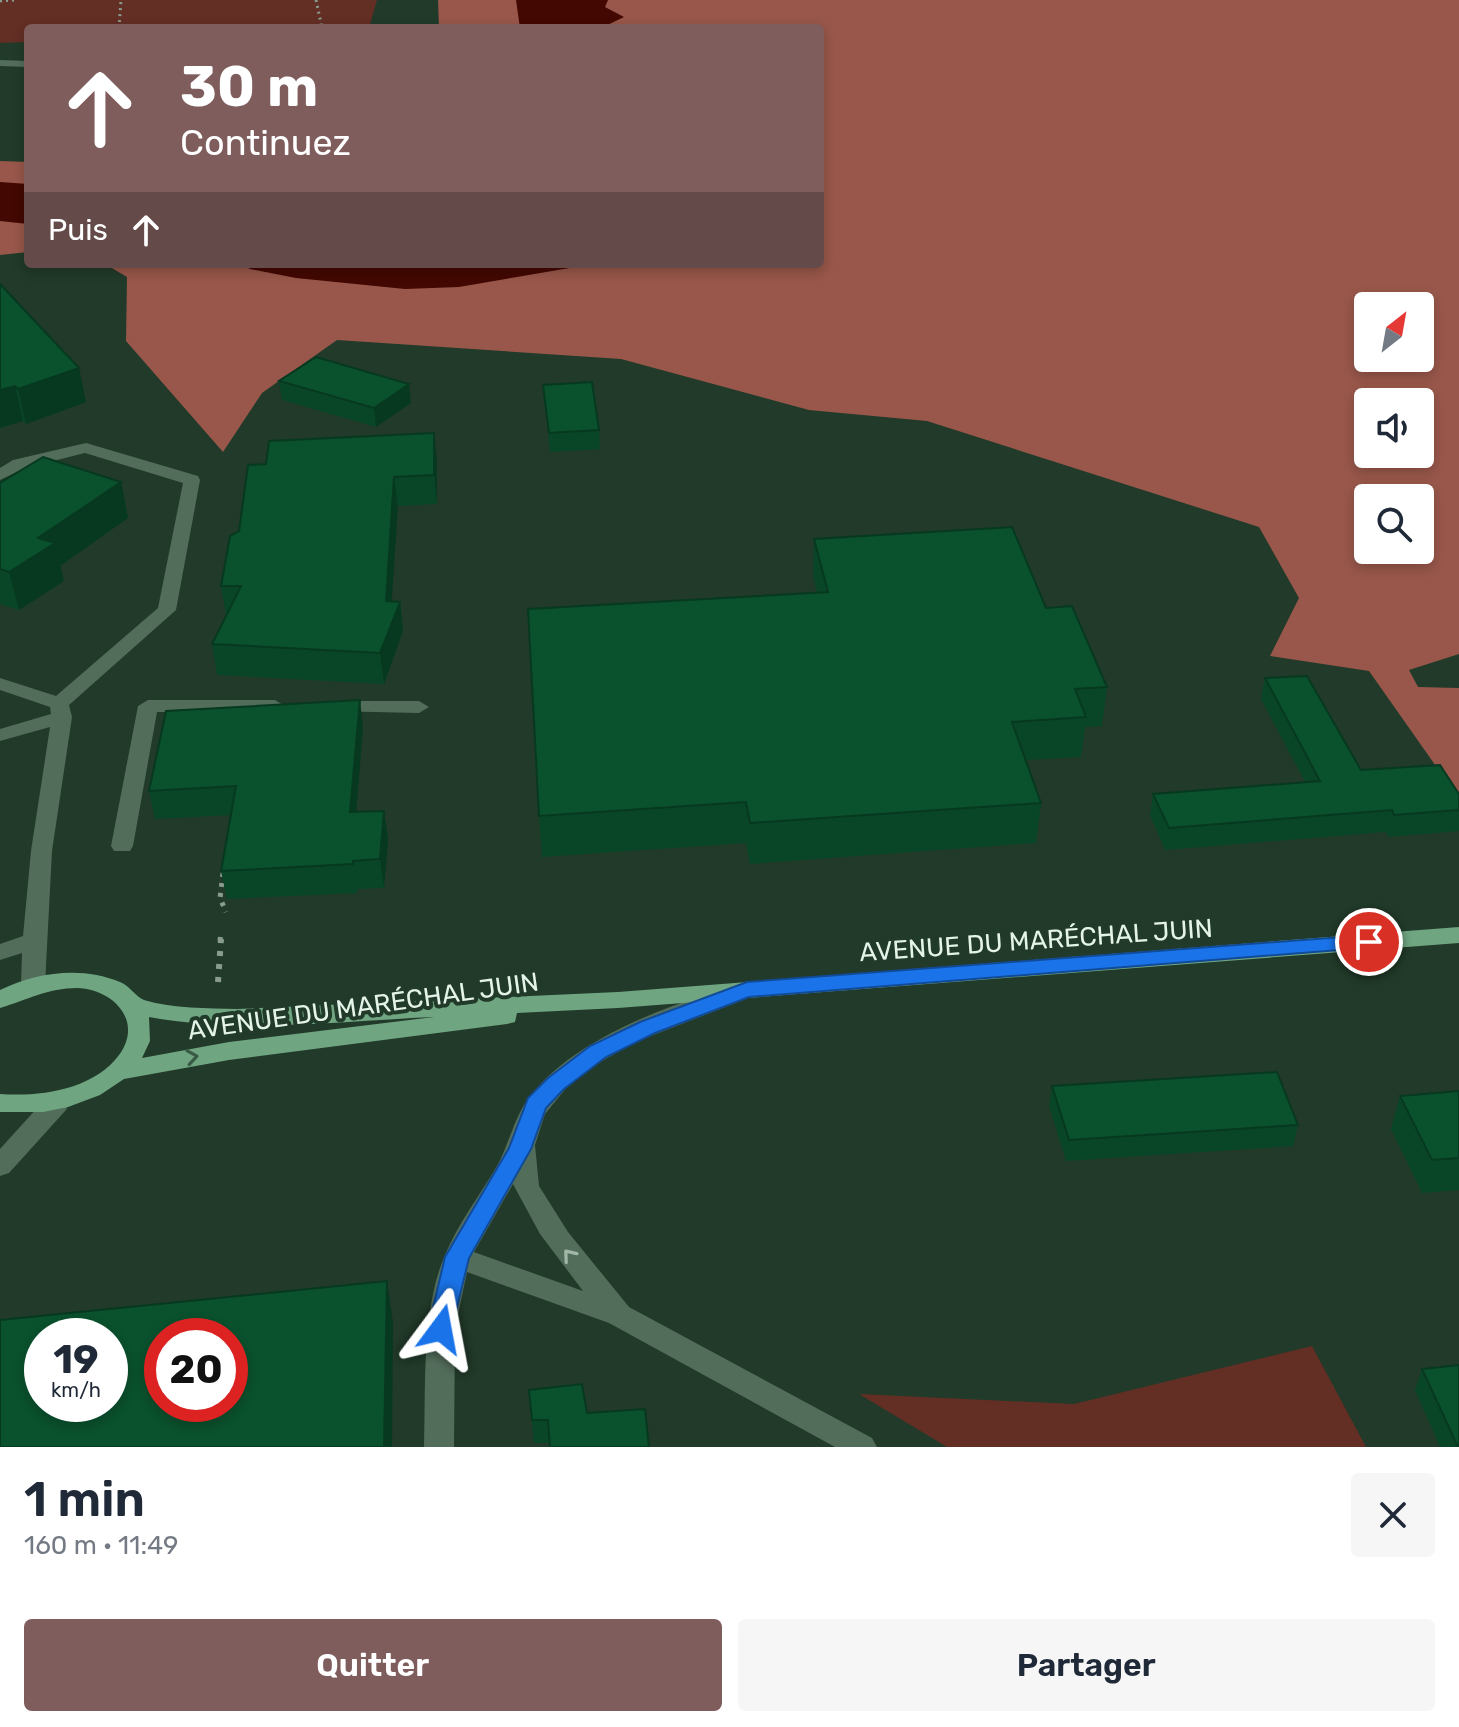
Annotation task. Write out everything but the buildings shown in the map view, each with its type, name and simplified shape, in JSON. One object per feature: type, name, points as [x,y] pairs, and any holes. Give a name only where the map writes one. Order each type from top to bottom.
[{"type":"main road","name":"AVENUE DU MARÉCHAL JUIN","points":[[133,1006],[190,1016],[237,1017],[618,1000],[1459,935]]},
{"type":"main road","points":[[0,1000],[33,985],[82,980],[104,984],[121,993],[133,1006],[139,1021],[138,1038],[130,1056],[115,1072],[79,1096],[57,1103],[14,1106],[0,1103]]},
{"type":"main road","name":"AVENUE DU MARÉCHAL JUIN","points":[[115,1072],[229,1051],[618,1000]]},
{"type":"street","points":[[0,63],[24,64]]},
{"type":"street","points":[[0,475],[19,464],[86,448],[192,480],[167,610],[60,711],[0,735]]},
{"type":"street","points":[[0,684],[60,711]]},
{"type":"street","points":[[122,846],[148,706],[419,707]]},
{"type":"street","points":[[33,985],[32,941],[60,711]]},
{"type":"street","points":[[0,952],[32,941]]},
{"type":"street","points":[[439,1447],[441,1329],[457,1257],[520,1149],[536,1104],[556,1084],[598,1052],[647,1027],[747,990]]},
{"type":"street","points":[[0,1166],[57,1103]]},
{"type":"street","points":[[520,1149],[526,1188],[560,1244],[619,1315]]},
{"type":"street","points":[[457,1257],[619,1315],[853,1445]]},
{"type":"path","points":[[0,1],[15,0]]},
{"type":"path","points":[[119,24],[121,0]]},
{"type":"path","points":[[316,0],[321,24]]},
{"type":"path","points":[[224,867],[220,898],[226,912]]},
{"type":"path","points":[[218,982],[221,932]]},
{"type":"shaded area","points":[[0,0],[377,0],[370,24],[24,24],[24,42],[0,43]]},
{"type":"shaded area","points":[[438,0],[1459,0],[1459,654],[1409,670],[1418,687],[1459,688],[1459,799],[1369,671],[1270,656],[1299,598],[1259,527],[927,421],[809,410],[621,359],[337,340],[262,393],[223,452],[126,341],[127,277],[112,268],[824,268],[824,24],[439,24]]},
{"type":"shaded area","points":[[516,0],[608,0],[605,7],[624,17],[609,24],[519,24]]},
{"type":"shaded area","points":[[0,161],[24,162],[24,252],[0,255]]},
{"type":"shaded area","points":[[0,182],[24,184],[24,224],[0,221]]},
{"type":"shaded area","points":[[570,268],[459,287],[405,289],[296,278],[250,269]]},
{"type":"shaded area","points":[[1312,1346],[1366,1447],[947,1447],[859,1394],[1074,1404]]},
{"type":"route","points":[[441,1329],[457,1257],[520,1149],[525,1127],[536,1104],[556,1084],[598,1052],[647,1027],[747,990],[1369,942]]}]
